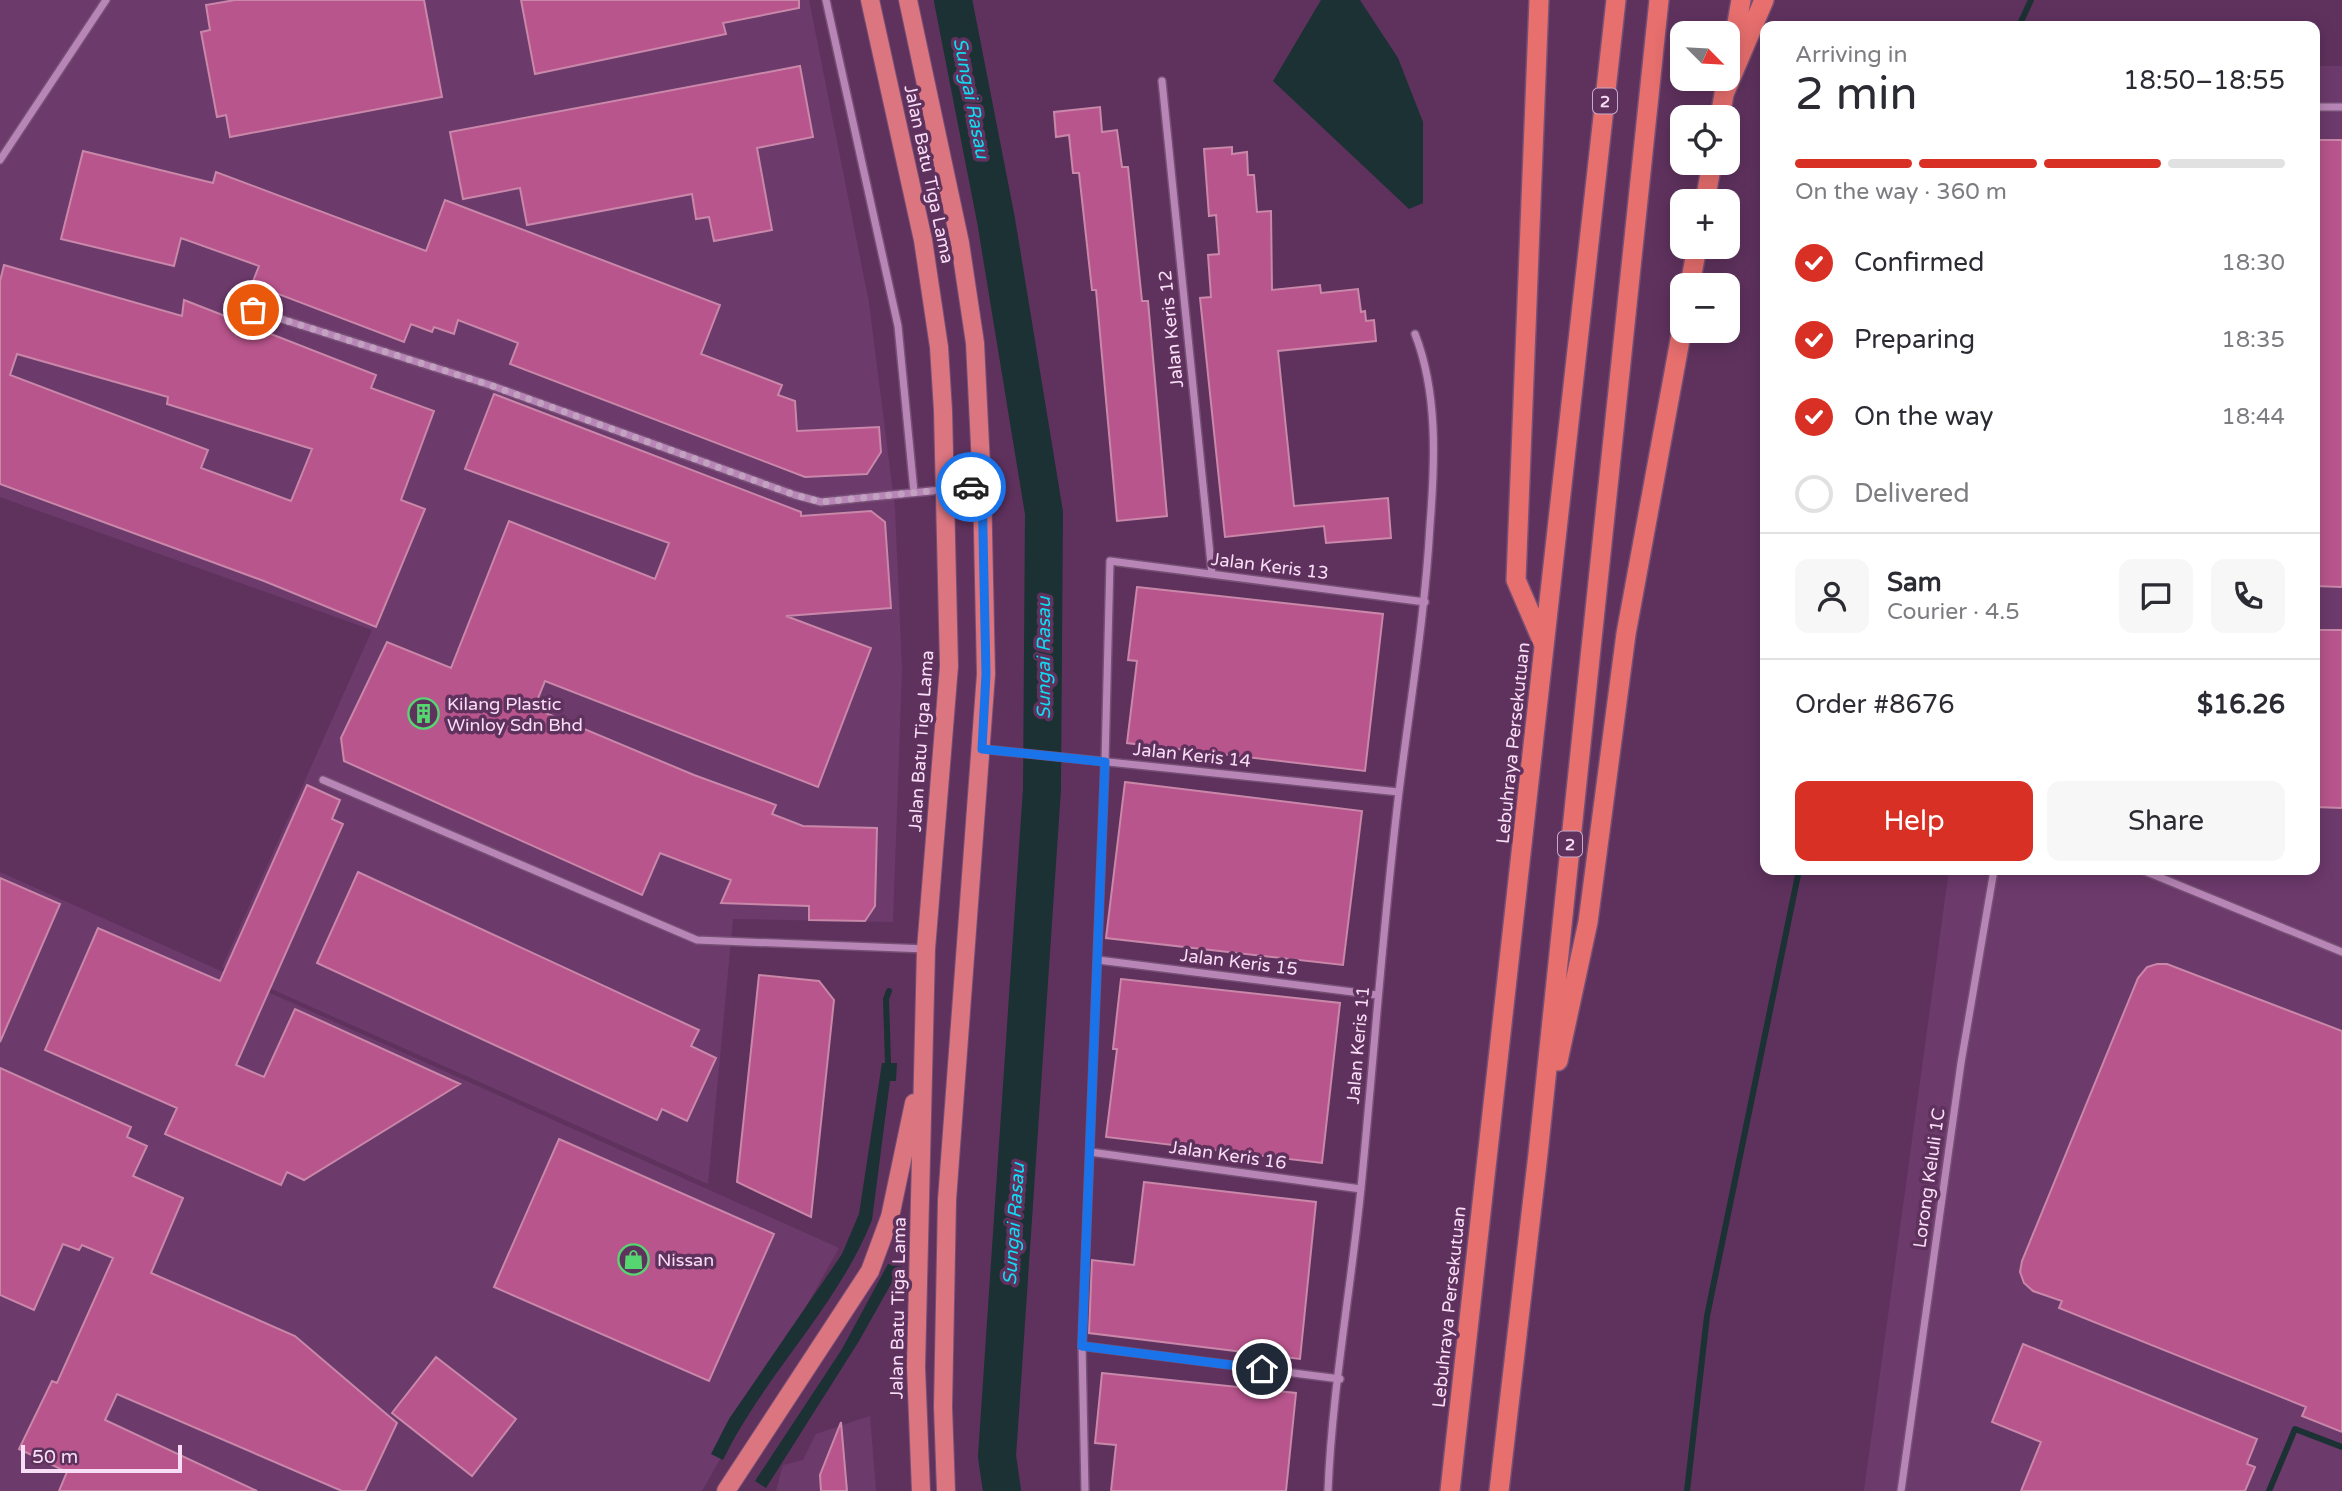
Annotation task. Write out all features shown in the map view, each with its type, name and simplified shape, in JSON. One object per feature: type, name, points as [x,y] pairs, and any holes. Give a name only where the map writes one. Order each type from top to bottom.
[{"type":"highway","points":[[1539,0],[1516,580],[1545,646]]},
{"type":"highway","name":"Lebuhraya Persekutuan","points":[[1450,1491],[1616,0]]},
{"type":"highway","name":"2","points":[[1499,1491],[1538,1154],[1659,0]]},
{"type":"highway","points":[[1737,21],[1741,0]]},
{"type":"highway","points":[[1740,52],[1764,0]]},
{"type":"highway","points":[[1538,1154],[1588,922],[1626,634],[1679,343]]},
{"type":"main road","name":"Jalan Batu Tiga Lama","points":[[870,0],[923,240],[939,347],[945,489],[949,666],[926,949],[916,1367],[920,1491]]},
{"type":"main road","name":"Jalan Batu Tiga Lama","points":[[908,0],[962,256],[975,343],[982,486],[986,674],[947,1200],[943,1407],[946,1491]]},
{"type":"main road","points":[[726,1491],[870,1271],[890,1217],[923,1062]]},
{"type":"street","points":[[0,159],[106,0]]},
{"type":"street","points":[[826,0],[898,327],[914,492]]},
{"type":"street","name":"Jalan Keris 12","points":[[1162,81],[1212,574]]},
{"type":"street","points":[[2320,107],[2342,107]]},
{"type":"street","points":[[253,310],[490,385],[821,502],[982,486]]},
{"type":"street","name":"Jalan Keris 11","points":[[1328,1491],[1361,1189],[1377,995],[1399,793],[1425,602],[1434,466],[1432,416],[1422,351],[1415,334]]},
{"type":"street","name":"Jalan Keris 13","points":[[1105,762],[1110,561],[1425,602]]},
{"type":"street","name":"Jalan Keris 14","points":[[982,749],[1399,793]]},
{"type":"street","points":[[1085,1491],[1082,1346],[1105,762]]},
{"type":"street","points":[[323,780],[697,940],[926,949]]},
{"type":"street","name":"Lorong Keluli 1C","points":[[1901,1491],[1961,1063],[1993,875]]},
{"type":"street","points":[[2153,875],[2342,952]]},
{"type":"street","name":"Jalan Keris 15","points":[[1098,960],[1377,995]]},
{"type":"street","name":"Jalan Keris 16","points":[[1090,1152],[1361,1189]]},
{"type":"street","points":[[1082,1346],[1340,1379]]},
{"type":"shaded area","points":[[0,0],[809,0],[869,303],[895,509],[902,670],[893,922],[733,919],[708,1184],[222,967],[372,630],[0,497]]},
{"type":"shaded area","points":[[1321,0],[1360,0],[1398,58],[1423,122],[1423,203],[1409,209],[1273,81]]},
{"type":"shaded area","points":[[2320,66],[2342,66],[2342,1491],[1864,1491],[1948,875],[2320,875]]},
{"type":"shaded area","points":[[0,872],[839,1248],[702,1491],[0,1491]]},
{"type":"shaded area","points":[[882,1063],[897,1063],[896,1081],[890,1081],[872,1220],[840,1283],[759,1399],[723,1460],[711,1454],[729,1419],[842,1254],[859,1214]]},
{"type":"shaded area","points":[[888,1264],[902,1264],[901,1276],[895,1277],[859,1341],[766,1488],[755,1481],[842,1349]]},
{"type":"shaded area","points":[[870,1416],[876,1491],[776,1491],[783,1465],[803,1460],[816,1434]]},
{"type":"building","points":[[235,0],[424,0],[442,97],[230,137],[226,115],[217,117],[201,32],[210,30],[206,5]]},
{"type":"building","points":[[521,0],[799,0],[799,8],[723,23],[726,34],[535,74]]},
{"type":"building","points":[[800,66],[813,137],[757,148],[772,230],[714,241],[709,217],[696,219],[692,194],[527,225],[520,188],[463,199],[450,132]]},
{"type":"building","points":[[1100,107],[1102,132],[1117,130],[1122,167],[1128,167],[1142,301],[1148,301],[1167,516],[1117,521],[1096,290],[1092,290],[1079,173],[1073,173],[1069,135],[1056,137],[1054,112]]},
{"type":"building","points":[[2320,140],[2342,140],[2342,587],[2320,586]]},
{"type":"building","points":[[1232,147],[1232,154],[1247,152],[1248,175],[1254,175],[1257,212],[1271,211],[1272,290],[1320,285],[1321,293],[1358,289],[1361,312],[1365,311],[1366,321],[1374,320],[1376,341],[1278,351],[1294,506],[1388,498],[1391,538],[1326,543],[1324,526],[1225,537],[1200,298],[1211,297],[1208,255],[1219,254],[1216,215],[1209,216],[1204,149]]},
{"type":"building","points":[[83,151],[213,183],[216,172],[426,251],[445,200],[720,305],[701,354],[782,385],[778,395],[795,401],[797,431],[879,427],[881,452],[867,474],[805,477],[510,364],[518,343],[458,320],[454,334],[434,327],[432,332],[411,324],[404,342],[252,284],[259,266],[181,238],[174,266],[61,239]]},
{"type":"building","points":[[4,265],[182,316],[184,300],[376,375],[371,388],[434,411],[401,500],[425,509],[376,627],[264,581],[0,484],[0,281]],"holes":[[[17,354],[168,397],[167,404],[312,449],[291,501],[201,468],[208,450],[10,375]]]},
{"type":"building","points":[[494,394],[801,512],[801,516],[871,511],[885,522],[891,608],[786,616],[871,648],[818,787],[545,681],[534,708],[694,775],[776,805],[772,814],[803,826],[877,828],[875,906],[865,921],[809,920],[809,906],[721,903],[731,880],[660,853],[642,895],[344,761],[341,738],[387,642],[451,668],[509,521],[655,579],[669,543],[465,469]]},
{"type":"building","points":[[1137,587],[1383,614],[1365,771],[1127,743],[1137,661],[1128,660]]},
{"type":"building","points":[[2320,630],[2342,630],[2342,808],[2320,807]]},
{"type":"building","points":[[1125,782],[1362,811],[1343,965],[1106,938]]},
{"type":"building","points":[[307,785],[340,800],[332,819],[343,824],[236,1065],[264,1077],[295,1009],[460,1084],[304,1180],[287,1172],[281,1185],[165,1134],[177,1108],[45,1050],[98,928],[220,981]]},
{"type":"building","points":[[358,872],[699,1030],[691,1046],[716,1058],[687,1121],[662,1109],[657,1120],[317,963]]},
{"type":"building","points":[[0,878],[60,904],[0,1042]]},
{"type":"building","points":[[2167,964],[2342,1031],[2342,1432],[2302,1416],[2306,1407],[2059,1308],[2062,1301],[2033,1291],[2024,1283],[2020,1272],[2022,1261],[2138,978],[2147,967]]},
{"type":"building","points":[[759,975],[819,981],[834,1000],[811,1217],[737,1182]]},
{"type":"building","points":[[1121,979],[1340,1003],[1322,1163],[1106,1137],[1117,1049],[1113,1049]]},
{"type":"building","points":[[0,1068],[131,1127],[127,1137],[147,1146],[133,1176],[183,1198],[151,1273],[295,1336],[397,1423],[365,1491],[342,1491],[117,1394],[105,1420],[257,1491],[59,1491],[67,1472],[19,1449],[52,1381],[57,1383],[113,1258],[82,1245],[79,1250],[63,1244],[34,1310],[0,1295]]},
{"type":"building","name":"Nissan","points":[[559,1139],[774,1234],[709,1381],[494,1287]]},
{"type":"building","points":[[1144,1182],[1316,1202],[1300,1359],[1089,1333],[1092,1260],[1134,1265]]},
{"type":"building","points":[[2023,1344],[2257,1439],[2247,1464],[2255,1467],[2245,1491],[2021,1491],[2041,1442],[1992,1422]]},
{"type":"building","points":[[436,1357],[516,1419],[472,1476],[392,1413]]},
{"type":"building","points":[[1102,1373],[1296,1393],[1286,1491],[1111,1491],[1116,1445],[1095,1443]]},
{"type":"building","points":[[841,1422],[847,1491],[821,1491],[820,1475]]},
{"type":"waterway","name":"Sungai Rasau","points":[[953,0],[996,220],[1044,513],[1042,789],[997,1456],[1002,1491]]},
{"type":"waterway","points":[[2021,21],[2031,0]]},
{"type":"waterway","points":[[1687,1491],[1707,1316],[1798,875]]},
{"type":"waterway","points":[[888,1063],[886,999],[889,991]]},
{"type":"waterway","points":[[2269,1491],[2295,1429],[2342,1447]]},
{"type":"way so far","points":[[253,310],[490,385],[821,502],[971,487]]},
{"type":"place","name":"Kilang Plastic Winloy Sdn Bhd","points":[[424,714]]},
{"type":"place","name":"Nissan","points":[[634,1260]]},
{"type":"route","points":[[971,487],[982,486],[986,674],[982,749],[1105,762],[1082,1346],[1262,1369]]}]
